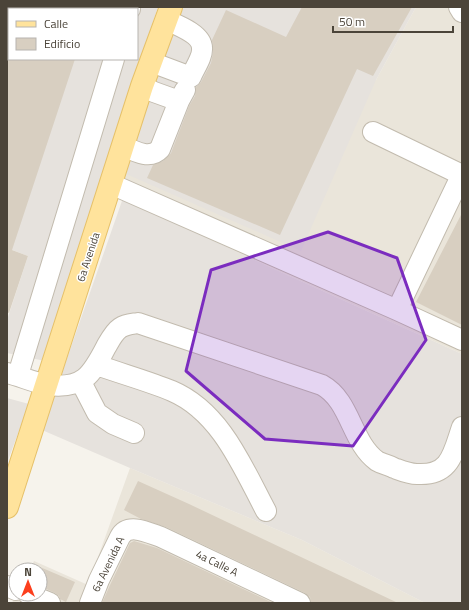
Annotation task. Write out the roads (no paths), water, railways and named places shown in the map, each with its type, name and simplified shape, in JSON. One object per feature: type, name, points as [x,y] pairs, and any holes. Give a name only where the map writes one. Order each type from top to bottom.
[{"type":"main road","name":"6a Avenida","points":[[7,507],[142,86],[168,14]]},
{"type":"street","points":[[459,7],[462,12]]},
{"type":"street","points":[[123,146],[147,154],[154,154],[160,149],[202,48],[200,40],[168,14]]},
{"type":"street","points":[[114,60],[12,374],[47,385],[67,385],[81,382],[88,377],[97,365],[114,333],[121,327],[138,323],[315,382],[330,390],[338,398],[362,444],[377,461],[410,474],[429,475],[442,470],[452,457],[462,427]]},
{"type":"street","points":[[151,62],[191,77]]},
{"type":"street","points":[[142,86],[179,101]]},
{"type":"street","points":[[373,132],[462,175],[397,310]]},
{"type":"street","points":[[111,184],[462,340]]},
{"type":"street","points":[[97,365],[172,391],[187,399],[201,410],[219,429],[236,456],[266,511]]},
{"type":"street","points":[[81,382],[97,414],[108,422],[134,433]]},
{"type":"street","name":"6a Avenida A","points":[[90,603],[99,580],[122,533],[131,530]]},
{"type":"street","name":"4a Calle A","points":[[131,530],[150,533],[173,542],[300,603]]}]
